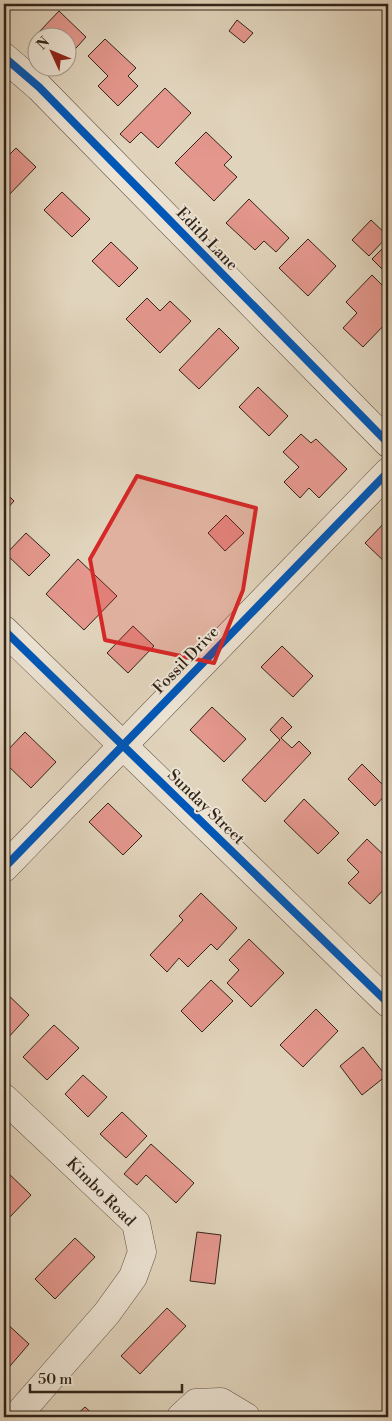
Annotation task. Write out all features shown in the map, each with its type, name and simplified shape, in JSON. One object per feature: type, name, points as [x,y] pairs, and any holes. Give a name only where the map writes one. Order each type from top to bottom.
[{"type":"street","name":"Edith Lane","points":[[4,57],[39,87],[388,443]]},
{"type":"street","name":"Fossil Drive","points":[[4,868],[388,472]]},
{"type":"street","name":"Sunday Street","points":[[4,630],[388,1003]]},
{"type":"street","name":"Kimbo Road","points":[[4,1098],[136,1223],[142,1252],[133,1277],[107,1313],[16,1417]]},
{"type":"street","points":[[181,1417],[196,1403],[221,1402],[246,1417]]},
{"type":"highlighted area","points":[[137,476],[256,508],[243,590],[214,663],[105,640],[90,559]]},
{"type":"building","points":[[59,11],[77,28],[43,28]]},
{"type":"building","points":[[237,20],[253,33],[244,43],[229,31]]},
{"type":"building","points":[[78,29],[86,37],[78,46]]},
{"type":"building","points":[[105,39],[136,68],[128,76],[138,86],[118,106],[98,86],[108,76],[88,56]]},
{"type":"building","points":[[165,88],[191,113],[158,148],[141,132],[130,143],[120,134]]},
{"type":"building","points":[[206,132],[232,157],[224,165],[237,177],[214,201],[175,163]]},
{"type":"building","points":[[16,148],[36,167],[4,200],[4,160]]},
{"type":"building","points":[[62,192],[90,219],[72,237],[44,210]]},
{"type":"building","points":[[249,199],[289,238],[276,252],[264,241],[255,250],[226,223]]},
{"type":"building","points":[[371,220],[388,236],[369,256],[352,240]]},
{"type":"building","points":[[308,239],[336,266],[308,296],[279,268]]},
{"type":"building","points":[[111,242],[138,268],[119,287],[92,261]]},
{"type":"building","points":[[388,243],[388,270],[386,273],[372,259]]},
{"type":"building","points":[[372,275],[388,291],[388,321],[363,347],[343,328],[357,313],[346,302]]},
{"type":"building","points":[[147,298],[160,311],[170,301],[191,321],[160,353],[126,319]]},
{"type":"building","points":[[219,328],[239,348],[199,389],[179,370]]},
{"type":"building","points":[[258,387],[288,416],[269,436],[239,407]]},
{"type":"building","points":[[301,434],[311,443],[316,439],[347,469],[319,498],[309,488],[300,498],[284,482],[299,467],[283,452]]},
{"type":"building","points":[[4,491],[14,501],[4,512]]},
{"type":"building","points":[[226,515],[244,533],[225,551],[208,533]]},
{"type":"building","points":[[388,519],[388,565],[365,543]]},
{"type":"building","points":[[26,533],[50,555],[29,576],[6,554]]},
{"type":"building","points":[[78,559],[117,596],[84,630],[46,594]]},
{"type":"building","points":[[133,626],[154,646],[128,673],[107,653]]},
{"type":"building","points":[[282,646],[313,676],[293,697],[261,667]]},
{"type":"building","points":[[212,707],[246,739],[224,762],[190,730]]},
{"type":"building","points":[[282,717],[292,727],[281,738],[292,748],[299,741],[311,753],[265,802],[242,780],[280,740],[270,730]]},
{"type":"building","points":[[25,732],[56,762],[31,788],[4,762],[4,754]]},
{"type":"building","points":[[362,764],[388,790],[375,806],[348,779]]},
{"type":"building","points":[[304,799],[339,833],[318,854],[284,821]]},
{"type":"building","points":[[108,803],[142,836],[123,855],[89,822]]},
{"type":"building","points":[[367,839],[388,859],[388,885],[370,904],[348,883],[359,872],[347,860]]},
{"type":"building","points":[[201,893],[237,928],[217,950],[211,944],[188,967],[179,958],[167,972],[150,955],[183,920],[179,916]]},
{"type":"building","points":[[249,939],[284,973],[251,1007],[227,983],[239,970],[229,960]]},
{"type":"building","points":[[211,980],[233,1001],[202,1032],[181,1011]]},
{"type":"building","points":[[4,991],[29,1015],[6,1040],[4,1038]]},
{"type":"building","points":[[316,1009],[338,1031],[303,1067],[280,1045]]},
{"type":"building","points":[[54,1025],[79,1048],[47,1080],[23,1057]]},
{"type":"building","points":[[363,1047],[386,1076],[362,1095],[340,1066]]},
{"type":"building","points":[[83,1075],[107,1097],[88,1117],[65,1094]]},
{"type":"building","points":[[122,1112],[147,1136],[126,1158],[100,1134]]},
{"type":"building","points":[[151,1144],[194,1183],[176,1203],[146,1175],[137,1185],[124,1174]]},
{"type":"building","points":[[5,1170],[31,1195],[7,1220],[4,1217]]},
{"type":"building","points":[[197,1232],[221,1235],[215,1284],[190,1281]]},
{"type":"building","points":[[75,1238],[95,1257],[55,1299],[35,1279]]},
{"type":"building","points":[[167,1308],[186,1326],[140,1374],[121,1356]]},
{"type":"building","points":[[4,1321],[29,1344],[4,1373]]},
{"type":"building","points":[[85,1407],[96,1417],[74,1417]]},
{"type":"cycle path","points":[[4,57],[39,87],[388,443]]},
{"type":"cycle path","points":[[4,868],[388,472]]},
{"type":"cycle path","points":[[4,630],[388,1003]]}]
